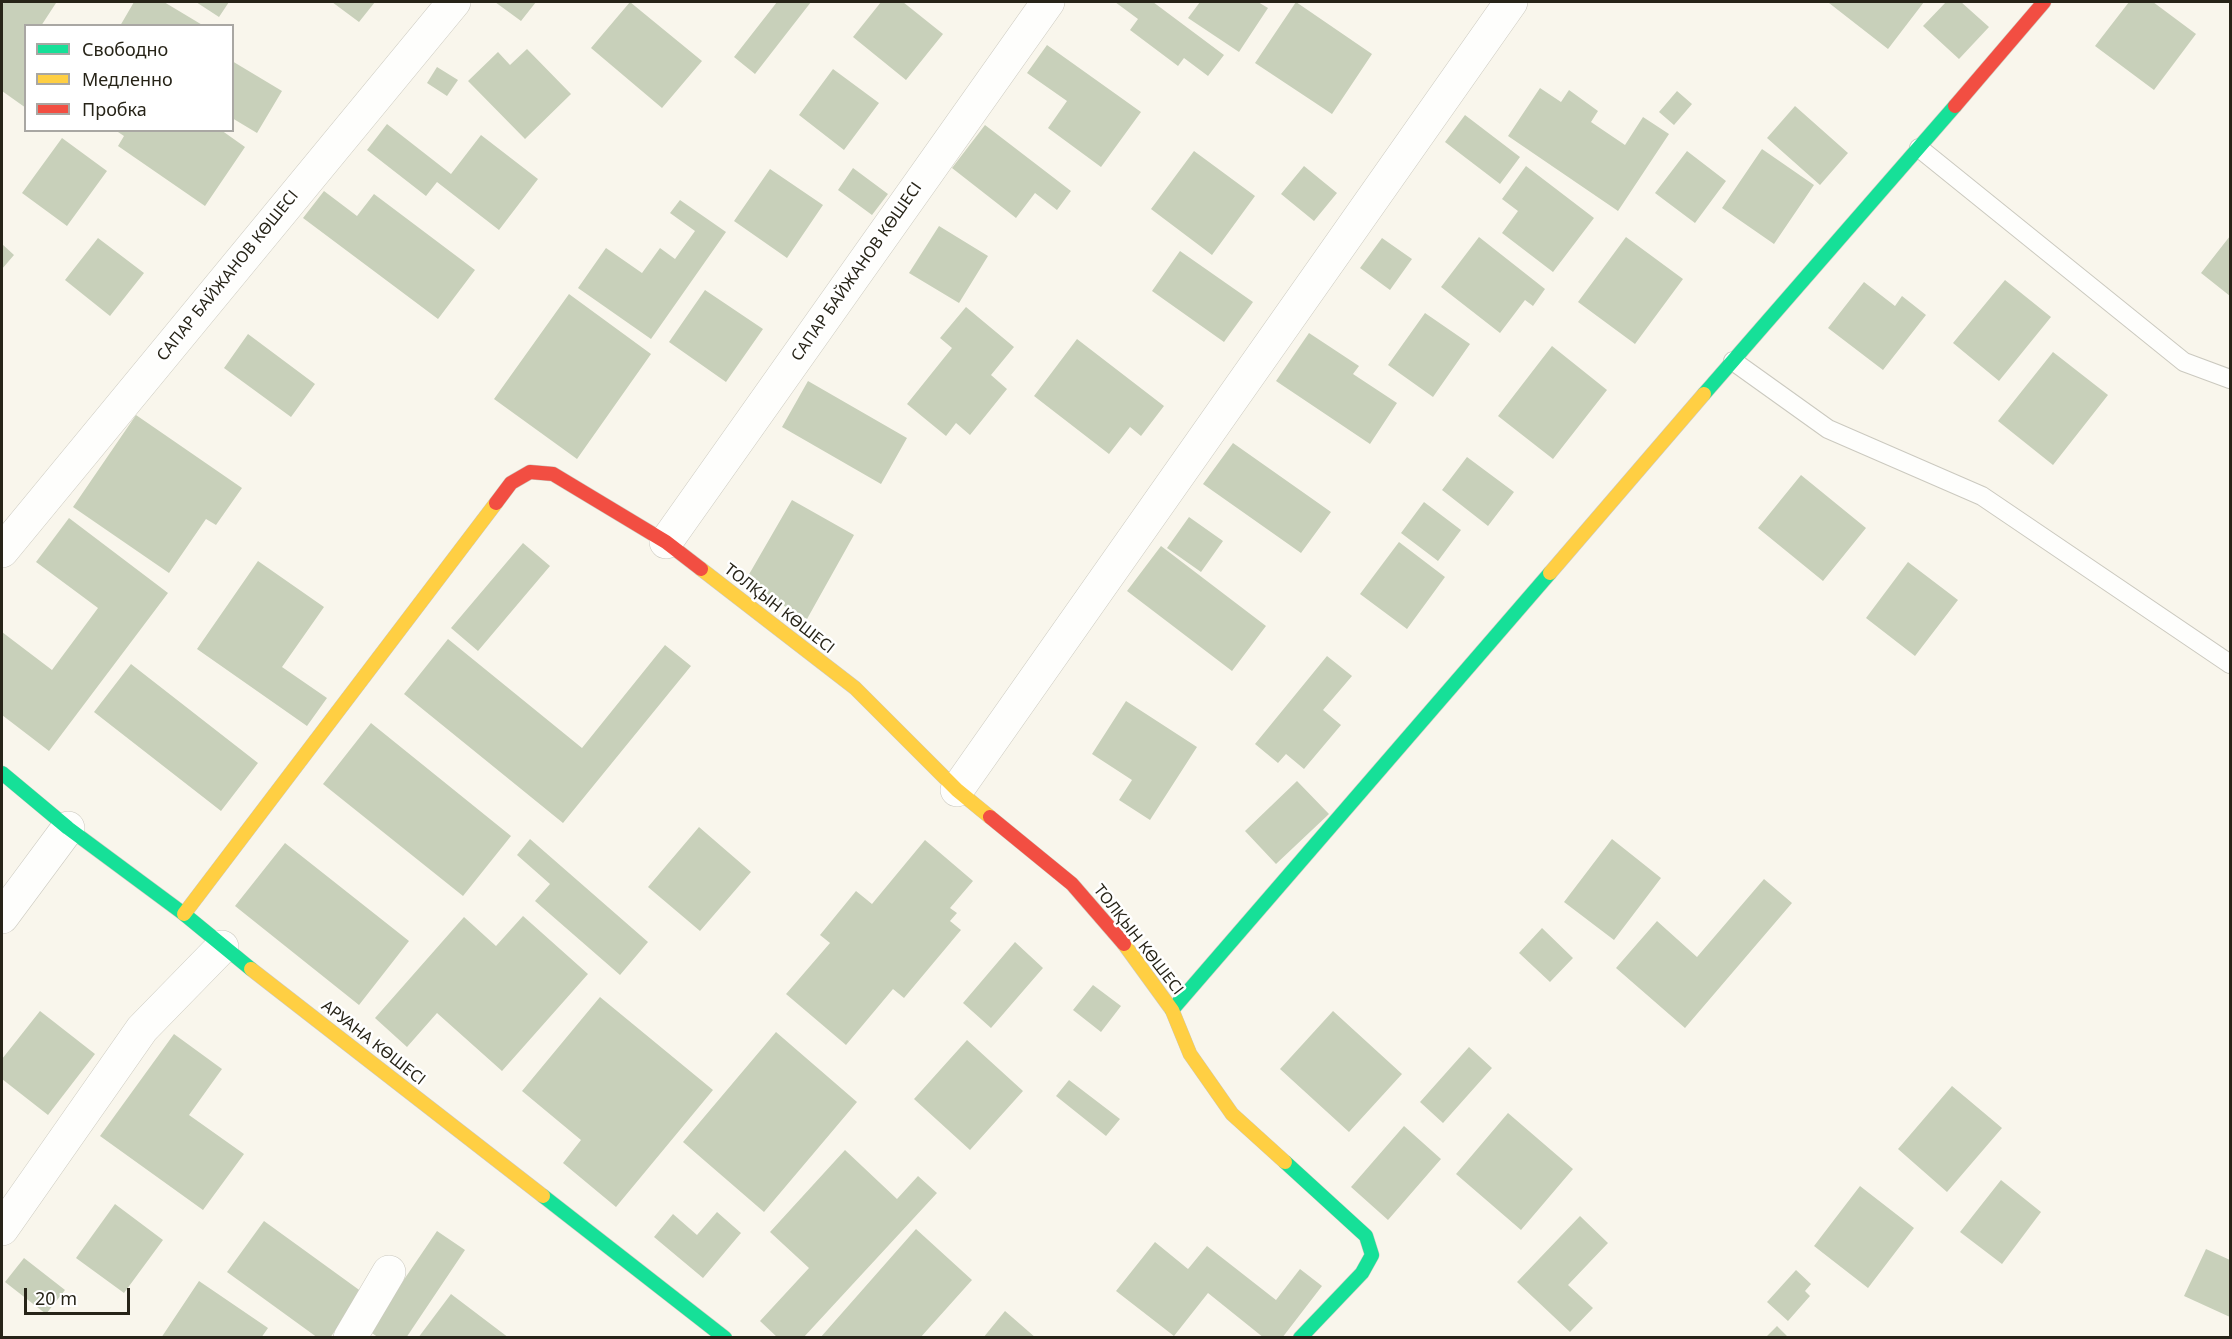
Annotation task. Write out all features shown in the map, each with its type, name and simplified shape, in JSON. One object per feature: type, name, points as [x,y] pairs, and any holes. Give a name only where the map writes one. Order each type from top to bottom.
[{"type":"street","name":"САПАР БАЙЖАНОВ КӨШЕСІ","points":[[2,551],[454,2]]},
{"type":"street","name":"САПАР БАЙЖАНОВ КӨШЕСІ","points":[[666,542],[1048,2]]},
{"type":"street","points":[[957,790],[1511,2]]},
{"type":"street","points":[[1172,1010],[2044,2]]},
{"type":"street","name":"ТОЛҚЫН КӨШЕСІ","points":[[184,914],[511,483],[530,472],[553,474],[666,542],[855,688],[957,790],[1072,884],[1123,942],[1172,1010],[1190,1053],[1232,1114],[1366,1236],[1372,1256],[1362,1273],[1300,1338]]},
{"type":"street","name":"АРУАНА КӨШЕСІ","points":[[2,772],[68,828],[184,914],[222,947],[726,1338]]},
{"type":"street","points":[[2,916],[68,828]]},
{"type":"street","points":[[2,1229],[141,1029],[222,947]]},
{"type":"street","points":[[350,1338],[389,1272]]},
{"type":"lane","points":[[1919,148],[2184,362],[2230,378]]},
{"type":"lane","points":[[1733,360],[1828,429],[1982,496],[2230,664]]},
{"type":"building","points":[[4,2],[56,3],[42,24],[24,24],[24,107],[2,91],[2,6]]},
{"type":"building","points":[[134,2],[164,2],[201,24],[121,24]]},
{"type":"building","points":[[196,2],[229,2],[219,17]]},
{"type":"building","points":[[332,2],[375,2],[359,22]]},
{"type":"building","points":[[495,2],[536,2],[521,21]]},
{"type":"building","points":[[630,2],[702,61],[662,108],[591,48]]},
{"type":"building","points":[[777,2],[811,2],[755,74],[734,57]]},
{"type":"building","points":[[881,2],[903,2],[943,34],[906,80],[853,37]]},
{"type":"building","points":[[1115,2],[1153,2],[1224,55],[1208,76],[1184,58],[1178,66],[1130,30],[1138,19]]},
{"type":"building","points":[[1200,2],[1258,2],[1268,8],[1239,52],[1188,18]]},
{"type":"building","points":[[1296,2],[1372,54],[1332,114],[1255,63]]},
{"type":"building","points":[[1924,2],[1888,49],[1829,3]]},
{"type":"building","points":[[1946,2],[1961,2],[1989,27],[1959,59],[1923,26]]},
{"type":"building","points":[[2129,2],[2153,2],[2196,34],[2154,90],[2095,46]]},
{"type":"building","points":[[1047,45],[1141,112],[1101,167],[1048,128],[1067,101],[1027,73]]},
{"type":"building","points":[[527,49],[571,94],[525,139],[468,81],[498,52],[510,65]]},
{"type":"building","points":[[234,62],[282,91],[257,133],[234,119]]},
{"type":"building","points":[[437,67],[458,80],[447,96],[427,83]]},
{"type":"building","points":[[833,69],[879,103],[844,150],[799,115]]},
{"type":"building","points":[[1540,88],[1561,102],[1569,90],[1598,111],[1591,122],[1625,145],[1643,117],[1669,134],[1618,211],[1508,136]]},
{"type":"building","points":[[1677,91],[1692,104],[1674,125],[1659,112]]},
{"type":"building","points":[[1795,106],[1848,153],[1820,185],[1767,138]]},
{"type":"building","points":[[1465,115],[1520,157],[1500,184],[1445,142]]},
{"type":"building","points":[[387,124],[451,174],[481,135],[538,179],[499,230],[437,182],[426,196],[367,150]]},
{"type":"building","points":[[985,125],[1071,191],[1057,210],[1035,193],[1016,218],[952,168]]},
{"type":"building","points":[[118,132],[224,132],[245,147],[205,206],[118,146],[124,136]]},
{"type":"building","points":[[62,138],[107,171],[67,226],[22,193]]},
{"type":"building","points":[[1762,149],[1814,185],[1774,244],[1722,208]]},
{"type":"building","points":[[1194,151],[1255,196],[1212,255],[1151,209]]},
{"type":"building","points":[[1687,151],[1726,181],[1695,223],[1655,193]]},
{"type":"building","points":[[1304,166],[1337,193],[1314,221],[1281,194]]},
{"type":"building","points":[[1526,166],[1594,218],[1553,272],[1502,233],[1518,211],[1502,199]]},
{"type":"building","points":[[853,168],[888,194],[872,215],[838,190]]},
{"type":"building","points":[[770,169],[823,205],[787,258],[734,221]]},
{"type":"building","points":[[324,191],[357,216],[374,194],[475,270],[438,319],[303,218]]},
{"type":"building","points":[[680,200],[726,232],[651,339],[578,288],[606,248],[642,273],[660,248],[675,259],[695,231],[670,213]]},
{"type":"building","points":[[939,226],[988,256],[959,303],[909,273]]},
{"type":"building","points":[[2230,236],[2230,296],[2201,273]]},
{"type":"building","points":[[1479,237],[1545,289],[1533,306],[1525,300],[1500,333],[1441,287]]},
{"type":"building","points":[[1626,237],[1683,279],[1635,344],[1578,302]]},
{"type":"building","points":[[98,238],[144,273],[110,316],[65,280]]},
{"type":"building","points":[[1382,238],[1412,259],[1390,290],[1360,268]]},
{"type":"building","points":[[2,244],[14,255],[2,269]]},
{"type":"building","points":[[1180,251],[1253,302],[1224,342],[1152,291]]},
{"type":"building","points":[[2005,280],[2051,317],[1999,381],[1953,343]]},
{"type":"building","points":[[1864,282],[1895,306],[1902,296],[1926,315],[1883,370],[1828,328]]},
{"type":"building","points":[[705,290],[763,329],[726,382],[669,342]]},
{"type":"building","points":[[569,294],[651,354],[577,459],[494,399]]},
{"type":"building","points":[[966,307],[1014,347],[991,375],[1007,389],[970,435],[956,423],[946,436],[907,404],[952,348],[940,338]]},
{"type":"building","points":[[1425,313],[1470,344],[1433,397],[1388,365]]},
{"type":"building","points":[[1309,333],[1359,366],[1353,374],[1397,403],[1370,444],[1276,381]]},
{"type":"building","points":[[248,334],[315,384],[291,417],[224,368]]},
{"type":"building","points":[[1077,339],[1164,406],[1141,436],[1130,427],[1109,454],[1034,396]]},
{"type":"building","points":[[1552,346],[1607,390],[1553,459],[1498,416]]},
{"type":"building","points":[[2053,352],[2108,395],[2053,465],[1998,421]]},
{"type":"building","points":[[808,381],[907,438],[881,484],[782,427]]},
{"type":"building","points":[[136,415],[242,488],[216,525],[206,519],[169,573],[73,507]]},
{"type":"building","points":[[1233,443],[1331,512],[1301,553],[1203,484]]},
{"type":"building","points":[[1467,457],[1514,492],[1488,526],[1442,490]]},
{"type":"building","points":[[1801,475],[1866,528],[1823,581],[1758,528]]},
{"type":"building","points":[[792,500],[854,535],[807,619],[744,583]]},
{"type":"building","points":[[1424,502],[1461,530],[1438,561],[1401,533]]},
{"type":"building","points":[[1189,517],[1223,541],[1201,572],[1167,548]]},
{"type":"building","points":[[69,518],[168,593],[49,751],[2,715],[2,632],[52,670],[98,608],[36,562]]},
{"type":"building","points":[[1399,542],[1445,577],[1407,629],[1360,594]]},
{"type":"building","points":[[523,543],[550,566],[478,651],[451,628]]},
{"type":"building","points":[[1161,546],[1266,626],[1232,671],[1127,591]]},
{"type":"building","points":[[258,561],[324,607],[282,667],[327,698],[307,726],[197,649]]},
{"type":"building","points":[[1908,562],[1958,600],[1915,656],[1866,618]]},
{"type":"building","points":[[448,639],[582,748],[665,645],[691,666],[563,823],[404,694]]},
{"type":"building","points":[[1327,656],[1352,676],[1323,710],[1341,725],[1304,769],[1286,754],[1278,763],[1255,744]]},
{"type":"building","points":[[131,664],[258,763],[221,811],[94,712]]},
{"type":"building","points":[[1126,701],[1197,747],[1150,820],[1119,800],[1132,780],[1092,754]]},
{"type":"building","points":[[371,723],[511,836],[463,896],[323,784]]},
{"type":"building","points":[[1297,781],[1329,814],[1276,864],[1245,831]]},
{"type":"building","points":[[699,827],[751,872],[700,931],[648,887]]},
{"type":"building","points":[[530,839],[648,942],[620,975],[535,901],[550,884],[517,855]]},
{"type":"building","points":[[1612,839],[1661,878],[1614,940],[1564,902]]},
{"type":"building","points":[[925,840],[973,881],[950,908],[957,913],[950,921],[961,930],[904,998],[893,989],[846,1045],[786,994],[830,943],[820,935],[856,891],[872,904]]},
{"type":"building","points":[[285,843],[409,941],[359,1005],[235,906]]},
{"type":"building","points":[[1764,879],[1792,903],[1685,1028],[1616,968],[1657,921],[1697,957]]},
{"type":"building","points":[[523,916],[588,974],[502,1071],[437,1013],[407,1047],[375,1018],[464,917],[496,946]]},
{"type":"building","points":[[1542,928],[1573,958],[1550,982],[1519,953]]},
{"type":"building","points":[[1015,942],[1043,968],[991,1028],[963,1003]]},
{"type":"building","points":[[1093,985],[1121,1006],[1101,1032],[1073,1010]]},
{"type":"building","points":[[600,997],[713,1090],[616,1207],[563,1163],[581,1140],[522,1091]]},
{"type":"building","points":[[40,1011],[95,1054],[48,1115],[2,1079],[2,1059]]},
{"type":"building","points":[[1333,1011],[1402,1074],[1349,1132],[1280,1069]]},
{"type":"building","points":[[776,1032],[857,1102],[764,1212],[683,1142]]},
{"type":"building","points":[[174,1034],[222,1069],[189,1115],[244,1154],[203,1210],[100,1136]]},
{"type":"building","points":[[967,1040],[1023,1091],[970,1150],[914,1099]]},
{"type":"building","points":[[1469,1047],[1492,1068],[1443,1123],[1420,1102]]},
{"type":"building","points":[[1069,1080],[1120,1119],[1106,1136],[1056,1096]]},
{"type":"building","points":[[1952,1086],[2002,1128],[1947,1192],[1898,1149]]},
{"type":"building","points":[[1508,1113],[1573,1169],[1521,1230],[1456,1174]]},
{"type":"building","points":[[1404,1126],[1441,1159],[1388,1220],[1351,1187]]},
{"type":"building","points":[[845,1150],[897,1199],[918,1176],[937,1193],[803,1338],[778,1338],[760,1321],[809,1268],[770,1232]]},
{"type":"building","points":[[2001,1180],[2041,1212],[2002,1264],[1960,1232]]},
{"type":"building","points":[[1860,1186],[1914,1228],[1868,1288],[1814,1246]]},
{"type":"building","points":[[115,1204],[163,1240],[124,1293],[76,1258]]},
{"type":"building","points":[[717,1212],[741,1233],[703,1278],[654,1237],[673,1214],[697,1235]]},
{"type":"building","points":[[1580,1216],[1608,1243],[1568,1285],[1593,1308],[1570,1332],[1517,1282]]},
{"type":"building","points":[[264,1221],[362,1292],[330,1338],[318,1338],[227,1272]]},
{"type":"building","points":[[916,1229],[972,1280],[920,1338],[820,1338]]},
{"type":"building","points":[[437,1231],[465,1250],[406,1338],[379,1338],[369,1331]]},
{"type":"building","points":[[1155,1242],[1188,1269],[1207,1246],[1276,1300],[1300,1269],[1322,1286],[1282,1338],[1264,1338],[1208,1293],[1174,1336],[1116,1291]]},
{"type":"building","points":[[2206,1249],[2230,1260],[2230,1317],[2184,1296]]},
{"type":"building","points":[[24,1258],[65,1290],[46,1314],[5,1282]]},
{"type":"building","points":[[1796,1270],[1811,1284],[1805,1291],[1810,1296],[1788,1321],[1767,1302]]},
{"type":"building","points":[[199,1281],[268,1328],[261,1338],[161,1338]]},
{"type":"building","points":[[451,1294],[509,1338],[418,1338]]},
{"type":"building","points":[[1005,1311],[1036,1338],[983,1338]]},
{"type":"building","points":[[1777,1326],[1789,1338],[1765,1338]]},
{"type":"traffic: fast","points":[[1704,394],[1955,106]]},
{"type":"traffic: fast","points":[[1172,1010],[1550,573]]},
{"type":"traffic: fast","points":[[2,773],[68,828],[184,914],[251,969]]},
{"type":"traffic: fast","points":[[1285,1162],[1366,1236],[1372,1255],[1362,1273],[1300,1338]]},
{"type":"traffic: fast","points":[[543,1196],[725,1338]]},
{"type":"traffic: slow","points":[[1550,573],[1704,394]]},
{"type":"traffic: slow","points":[[184,914],[496,503]]},
{"type":"traffic: slow","points":[[701,569],[855,688],[957,790],[990,817]]},
{"type":"traffic: slow","points":[[1124,944],[1172,1010],[1190,1054],[1232,1114],[1285,1162]]},
{"type":"traffic: slow","points":[[251,969],[543,1196]]},
{"type":"traffic: jam","points":[[1955,106],[2044,2]]},
{"type":"traffic: jam","points":[[496,503],[511,483],[530,472],[553,474],[666,542],[701,569]]},
{"type":"traffic: jam","points":[[990,817],[1072,884],[1124,944]]}]
